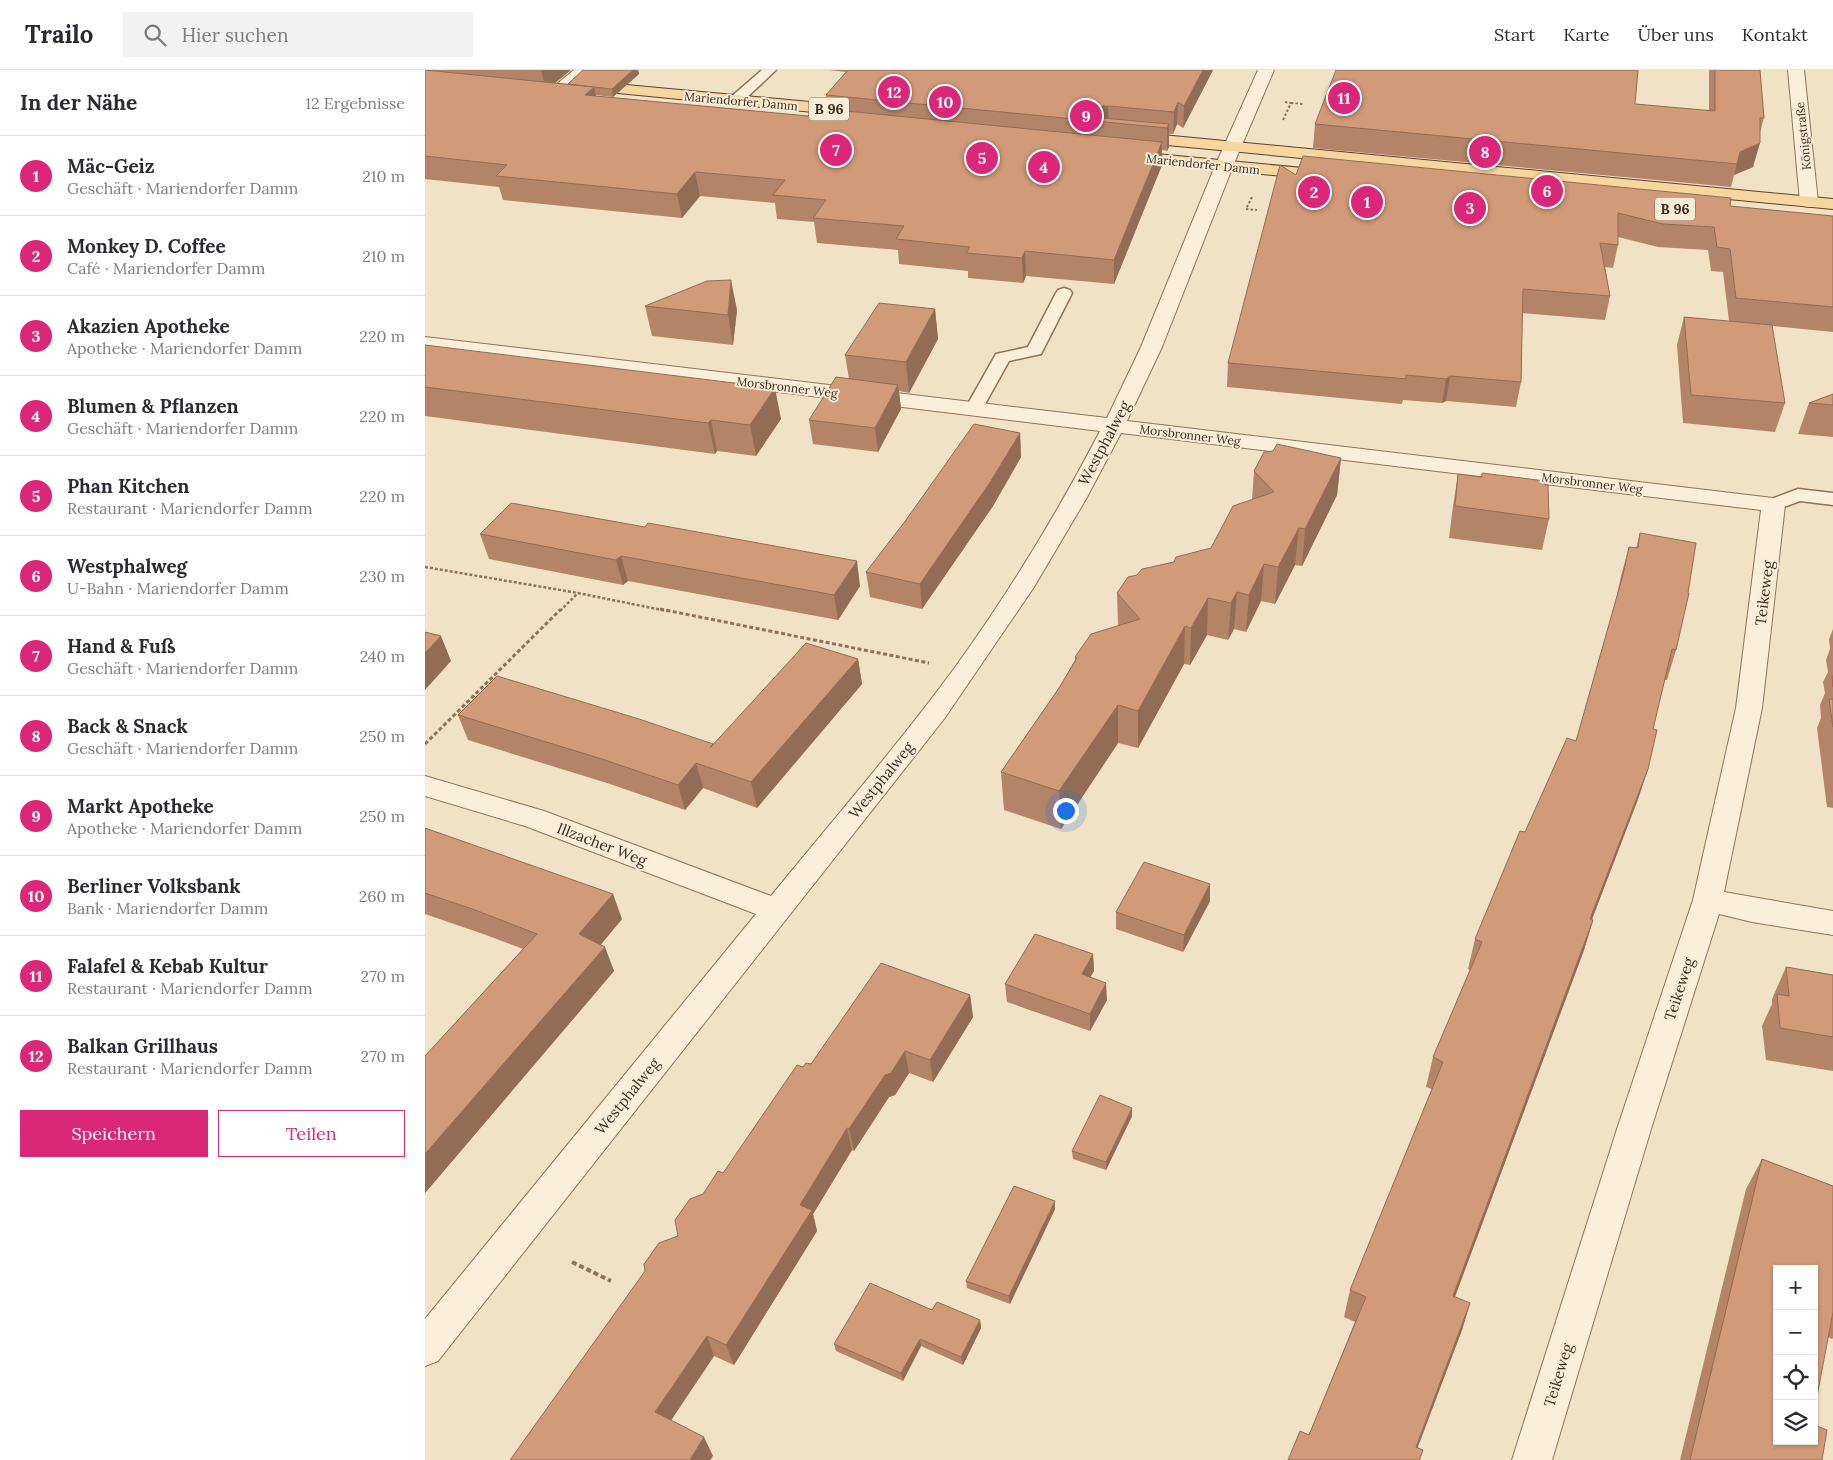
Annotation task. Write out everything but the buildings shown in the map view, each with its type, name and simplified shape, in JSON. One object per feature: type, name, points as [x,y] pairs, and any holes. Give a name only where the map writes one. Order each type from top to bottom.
[{"type":"main road","name":"Mariendorfer Damm","points":[[530,96],[546,90],[701,113]]},
{"type":"main road","name":"Mariendorfer Damm","points":[[570,95],[737,100],[883,114]]},
{"type":"main road","name":"Mariendorfer Damm","points":[[1118,136],[1833,204]]},
{"type":"main road","name":"Mariendorfer Damm","points":[[1104,154],[1353,178]]},
{"type":"street","points":[[570,95],[584,70]]},
{"type":"street","name":"Westphalweg","points":[[425,1348],[964,675],[1030,576],[1068,512],[1113,426],[1165,316],[1191,244],[1266,70]]},
{"type":"street","name":"Königstraße","points":[[1796,70],[1809,202]]},
{"type":"street","name":"Morsbronner Weg","points":[[425,343],[1773,505]]},
{"type":"street","name":"Teikeweg","points":[[1532,1460],[1634,1128],[1708,900],[1749,708],[1773,505]]},
{"type":"street","name":"Illzacher Weg","points":[[425,786],[534,818],[776,910]]},
{"type":"street","points":[[1708,900],[1752,910],[1833,923]]},
{"type":"lane","points":[[737,100],[770,70]]},
{"type":"lane","points":[[974,409],[1002,358],[1035,350],[1064,293]]},
{"type":"lane","name":"Morsbronner Weg","points":[[1773,505],[1798,495],[1833,499]]},
{"type":"path","points":[[1286,99],[1284,102],[1303,104]]},
{"type":"path","points":[[1283,120],[1291,103]]},
{"type":"path","points":[[1253,194],[1246,209],[1257,210]]},
{"type":"path","points":[[425,567],[578,593],[932,664]]},
{"type":"path","points":[[425,744],[578,593]]},
{"type":"path","points":[[572,1262],[611,1281]]},
{"type":"place","name":"Balkan Grillhaus","points":[[894,92]]},
{"type":"place","name":"Falafel & Kebab Kultur","points":[[1344,98]]},
{"type":"place","name":"Berliner Volksbank","points":[[945,102]]},
{"type":"place","name":"Markt Apotheke","points":[[1086,116]]},
{"type":"place","name":"Hand & Fuß","points":[[836,150]]},
{"type":"place","name":"Back & Snack","points":[[1485,152]]},
{"type":"place","name":"Phan Kitchen","points":[[982,158]]},
{"type":"place","name":"Blumen & Pflanzen","points":[[1044,167]]},
{"type":"place","name":"Westphalweg","points":[[1547,191]]},
{"type":"place","name":"Monkey D. Coffee","points":[[1314,192]]},
{"type":"place","name":"Mäc-Geiz","points":[[1367,202]]},
{"type":"place","name":"Akazien Apotheke","points":[[1470,208]]}]
